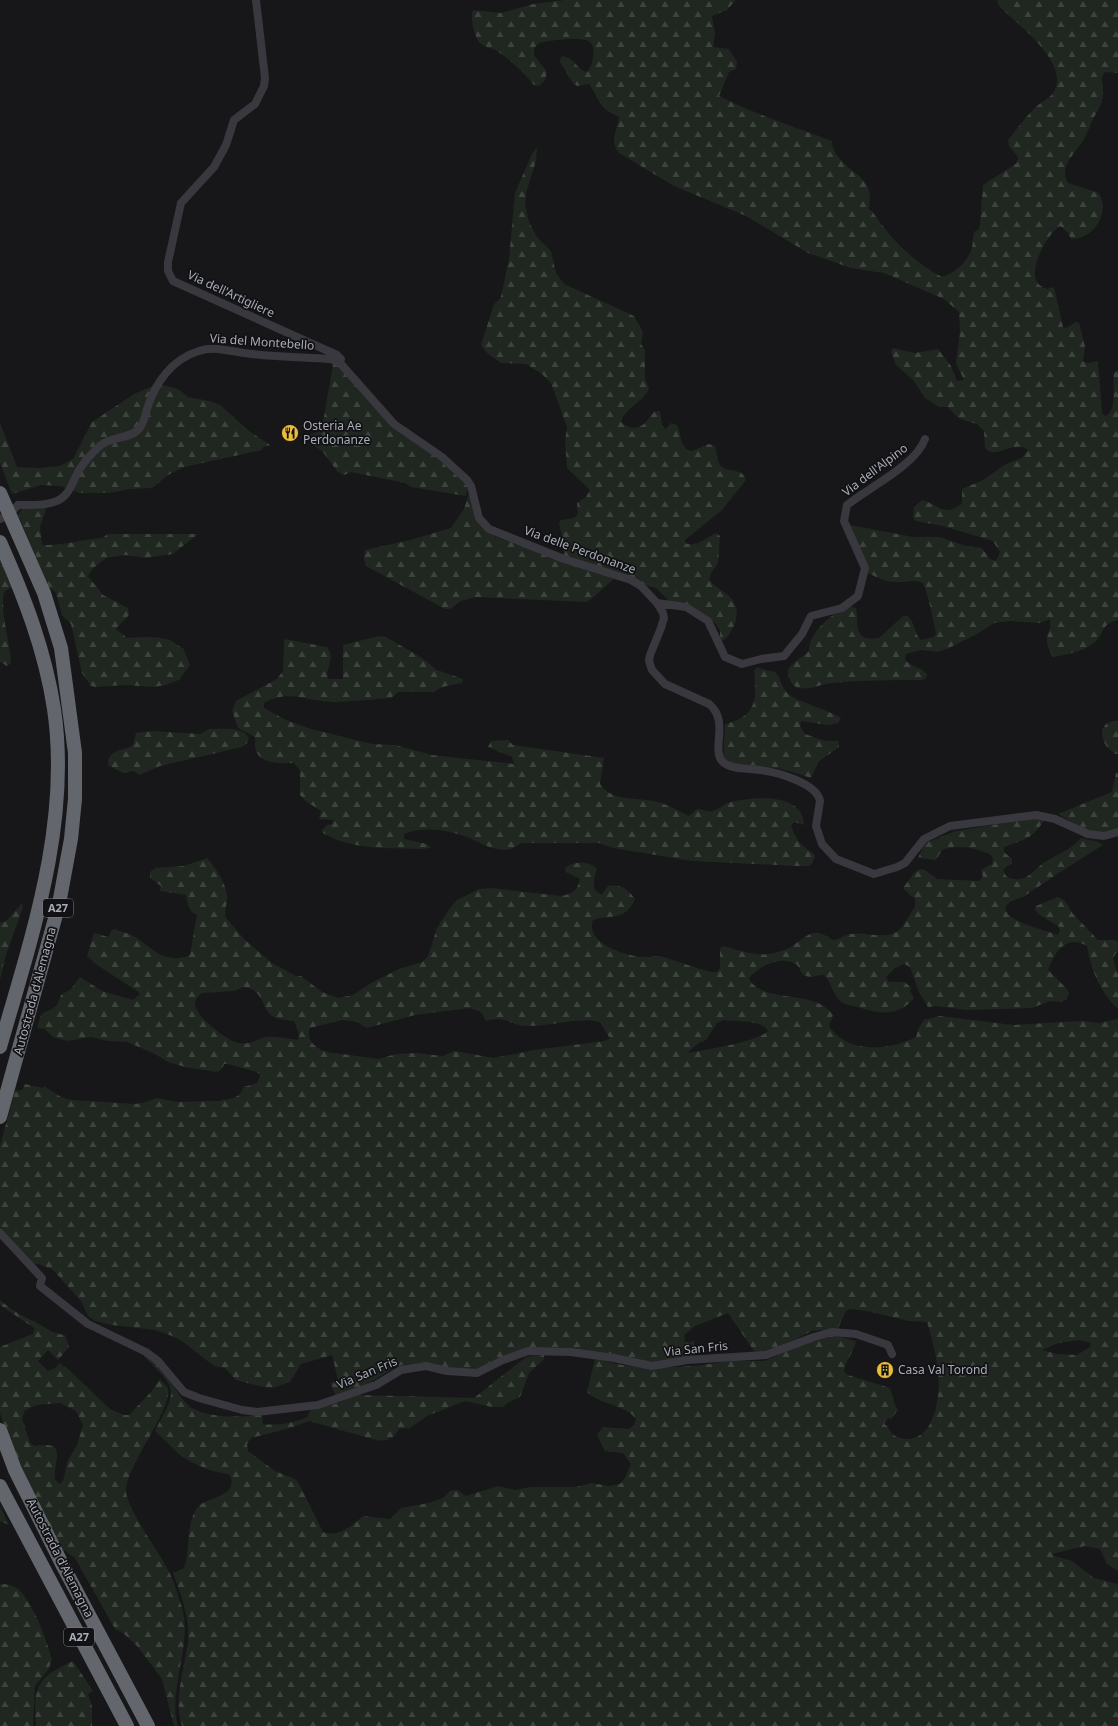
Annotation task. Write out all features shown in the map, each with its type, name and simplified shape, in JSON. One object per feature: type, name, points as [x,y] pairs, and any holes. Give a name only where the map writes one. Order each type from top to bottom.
[{"type":"highway","name":"Autostrada d'Alemagna","points":[[0,493],[44,593],[61,648],[76,753],[75,799],[71,839],[59,904],[0,1117]]},
{"type":"highway","name":"Autostrada d'Alemagna","points":[[0,542],[26,600],[42,654],[54,709],[58,754],[57,800],[53,838],[30,942],[0,1048]]},
{"type":"highway","name":"Autostrada d'Alemagna","points":[[0,1430],[15,1470],[62,1566],[148,1726]]},
{"type":"highway","name":"Autostrada d'Alemagna","points":[[0,1486],[127,1726]]},
{"type":"street","name":"Via dell'Artigliere","points":[[256,0],[265,78],[264,86],[254,104],[234,120],[226,145],[214,167],[181,203],[168,262],[168,271],[173,281],[337,355],[341,359],[340,363]]},
{"type":"street","name":"Via del Montebello","points":[[0,519],[9,515],[18,505],[54,502],[66,495],[81,467],[101,445],[113,438],[124,437],[139,429],[145,419],[154,392],[162,379],[174,363],[189,354],[201,350],[221,349],[244,353],[331,359],[340,363]]},
{"type":"street","name":"Via delle Perdonanze","points":[[340,363],[394,424],[442,457],[467,480],[471,486],[479,518],[486,526],[495,532],[564,559],[631,580],[641,586],[658,603]]},
{"type":"street","name":"Via dell'Alpino","points":[[658,603],[686,607],[708,621],[725,657],[742,664],[761,659],[784,656],[802,634],[812,616],[842,608],[858,596],[864,568],[844,522],[847,506],[914,456],[922,447],[925,439]]},
{"type":"street","points":[[658,603],[664,618],[650,655],[649,660],[652,670],[665,684],[709,704],[715,709],[720,719],[720,758],[724,763],[736,767],[762,770],[796,780],[820,797],[816,826],[817,833],[822,844],[836,858],[869,873],[880,873],[905,862],[924,839],[950,826],[1036,815],[1055,819],[1088,834],[1100,836],[1118,832]]},
{"type":"street","name":"Via San Fris","points":[[0,1233],[42,1278],[40,1286],[88,1324],[144,1351],[158,1361],[184,1392],[199,1398],[242,1410],[257,1412],[318,1405],[376,1385],[401,1370],[426,1366],[447,1371],[477,1373],[503,1360],[528,1352],[571,1352],[614,1358],[652,1366],[687,1360],[766,1355],[814,1337],[832,1332],[856,1334],[888,1345],[892,1354]]},
{"type":"green space","points":[[565,0],[736,0],[727,10],[712,16],[715,34],[713,47],[729,49],[737,62],[736,69],[729,72],[719,96],[733,103],[832,141],[834,149],[843,163],[867,185],[870,196],[869,210],[872,211],[894,240],[912,257],[942,277],[952,273],[965,262],[968,257],[972,247],[974,232],[979,229],[983,185],[1017,163],[1018,157],[1009,146],[1008,140],[1025,118],[1053,93],[1057,82],[1055,70],[1049,58],[1029,34],[999,6],[997,0],[1118,0],[1118,73],[1105,72],[1103,75],[1103,96],[1100,105],[1084,139],[1069,160],[1065,171],[1065,177],[1068,183],[1099,193],[1102,201],[1101,217],[1093,230],[1087,235],[1079,238],[1071,239],[1068,233],[1060,226],[1055,230],[1050,235],[1041,250],[1035,274],[1036,280],[1040,286],[1047,289],[1054,287],[1063,327],[1066,328],[1076,322],[1079,323],[1085,346],[1083,361],[1088,363],[1098,361],[1102,413],[1105,416],[1109,414],[1112,409],[1114,398],[1114,373],[1118,370],[1118,620],[1108,624],[1094,643],[1069,654],[1053,657],[1047,644],[1050,619],[1040,623],[1009,621],[994,623],[977,634],[949,648],[937,652],[921,650],[906,654],[905,659],[907,662],[927,674],[926,678],[922,680],[844,682],[812,688],[797,688],[793,685],[788,672],[793,663],[809,651],[810,644],[817,630],[829,618],[849,606],[856,608],[858,631],[864,637],[870,639],[879,638],[903,616],[908,616],[921,640],[934,637],[936,633],[923,583],[914,581],[890,582],[866,572],[850,525],[913,537],[939,537],[966,546],[982,548],[990,559],[996,561],[1000,552],[993,541],[943,526],[916,521],[913,518],[914,507],[922,500],[942,509],[951,510],[962,503],[962,489],[983,480],[1006,464],[1022,458],[1028,450],[1023,447],[1017,447],[994,452],[989,451],[985,448],[984,431],[977,424],[957,417],[948,407],[939,407],[925,398],[914,381],[896,365],[891,351],[893,348],[915,353],[938,349],[951,366],[957,381],[964,380],[956,363],[960,332],[959,312],[944,299],[884,273],[851,268],[808,253],[746,216],[674,186],[619,153],[614,144],[614,136],[619,117],[605,109],[589,84],[577,86],[573,83],[560,62],[561,57],[569,58],[580,69],[587,72],[593,59],[594,50],[592,44],[588,41],[579,39],[548,41],[538,44],[534,49],[534,55],[547,72],[545,80],[539,86],[534,85],[517,66],[502,55],[480,43],[474,32],[472,22],[473,10],[501,13],[533,4]]},
{"type":"green space","points":[[537,147],[536,161],[526,193],[525,205],[529,222],[537,237],[551,251],[556,273],[564,284],[634,316],[643,332],[641,344],[645,350],[645,379],[649,389],[643,398],[626,413],[621,422],[634,428],[644,424],[654,412],[660,411],[662,426],[666,429],[671,423],[677,425],[685,448],[692,451],[709,444],[715,446],[720,465],[726,469],[738,471],[746,480],[722,510],[685,540],[685,543],[693,544],[700,542],[716,533],[720,536],[718,563],[709,579],[734,602],[737,614],[734,626],[723,641],[720,639],[720,630],[714,622],[670,602],[656,588],[639,584],[563,557],[564,546],[559,523],[561,520],[574,518],[578,514],[577,503],[586,497],[590,490],[567,468],[565,441],[567,427],[551,383],[542,374],[526,364],[501,363],[487,353],[481,345],[494,304],[500,299],[502,292],[509,259],[515,193],[532,154]]},
{"type":"green space","points":[[333,364],[341,367],[371,399],[468,486],[466,496],[411,487],[405,483],[351,472],[344,475],[337,471],[323,452],[306,439],[305,436],[318,432],[324,417]]},
{"type":"green space","points":[[158,384],[178,389],[188,397],[209,401],[220,405],[249,431],[270,445],[263,447],[262,450],[184,467],[168,475],[152,488],[130,489],[109,493],[80,493],[60,486],[41,485],[12,494],[0,463],[0,423],[17,467],[39,468],[60,466],[73,459],[92,422],[134,394]]},
{"type":"green space","points":[[469,493],[487,531],[494,536],[614,579],[586,602],[476,597],[461,601],[450,609],[445,609],[366,566],[364,559],[365,550],[410,540],[451,528],[464,509]]},
{"type":"green space","points":[[48,503],[40,527],[42,545],[103,538],[107,534],[198,534],[173,554],[146,558],[125,555],[106,558],[92,569],[88,576],[103,595],[128,608],[129,615],[116,629],[127,638],[148,637],[164,639],[183,648],[190,665],[179,680],[154,687],[125,685],[91,686],[82,673],[71,624],[62,615],[56,593],[49,587],[18,515],[23,508]]},
{"type":"green space","points":[[0,557],[13,586],[4,592],[3,601],[4,619],[11,663],[7,666],[0,662]]},
{"type":"green space","points":[[379,636],[386,637],[422,658],[437,670],[463,679],[462,683],[442,687],[434,692],[398,692],[391,698],[354,701],[332,702],[290,696],[282,697],[264,703],[264,708],[286,720],[311,729],[372,744],[395,745],[432,755],[514,764],[512,757],[488,747],[491,741],[508,740],[513,745],[604,758],[600,784],[605,790],[611,794],[626,798],[658,802],[689,816],[697,809],[712,811],[728,803],[741,800],[764,798],[787,802],[802,814],[804,825],[794,822],[791,826],[799,842],[815,856],[812,864],[808,866],[796,866],[692,861],[613,848],[599,843],[521,843],[511,849],[501,850],[458,834],[439,830],[412,831],[404,834],[404,839],[427,844],[431,848],[421,849],[370,847],[345,843],[334,839],[323,833],[322,830],[327,825],[332,824],[333,820],[319,819],[321,811],[307,802],[300,795],[300,770],[294,763],[267,761],[258,755],[255,748],[255,737],[238,728],[232,711],[236,701],[277,679],[283,671],[284,639],[327,647],[331,654],[327,675],[329,679],[343,679],[343,645]]},
{"type":"green space","points":[[757,667],[775,672],[787,693],[795,698],[828,711],[841,718],[838,723],[828,725],[801,721],[800,726],[805,734],[825,741],[838,741],[839,747],[818,762],[811,778],[773,767],[738,765],[723,762],[725,724],[736,721],[749,711],[753,705],[755,698],[754,671]]},
{"type":"green space","points":[[1118,721],[1118,754],[1115,754],[1106,746],[1103,741],[1102,733],[1102,729],[1107,723]]},
{"type":"green space","points":[[209,729],[237,730],[246,734],[249,738],[247,743],[242,747],[160,766],[139,775],[134,771],[123,773],[108,765],[110,756],[113,753],[133,745],[136,733],[152,731],[200,734]]},
{"type":"green space","points":[[1116,773],[1118,773],[1118,829],[1102,833],[1087,830],[1058,814],[1112,792]]},
{"type":"green space","points":[[1028,819],[1045,819],[1036,831],[1028,838],[1004,847],[1004,852],[1012,859],[1012,864],[1003,870],[1007,876],[1014,879],[1028,876],[1045,862],[1073,846],[1081,838],[1098,842],[1103,845],[1023,897],[1008,904],[1006,906],[1006,911],[1014,919],[1058,935],[1060,930],[1058,926],[1040,915],[1035,910],[1036,906],[1058,897],[1065,901],[1073,914],[1098,940],[1115,940],[1118,942],[1118,950],[1113,958],[1118,975],[1118,1009],[1106,995],[1097,980],[1091,964],[1087,946],[1073,942],[1062,947],[1058,951],[1048,970],[1067,989],[1069,993],[1067,999],[1062,1002],[1050,1001],[1032,1008],[967,1010],[936,1006],[928,1007],[919,992],[910,967],[904,964],[895,968],[886,977],[889,982],[905,982],[911,988],[910,991],[914,998],[902,1008],[888,1012],[873,1011],[843,1003],[834,993],[829,981],[824,975],[810,977],[806,976],[802,974],[796,964],[790,962],[784,961],[770,964],[757,970],[749,979],[756,987],[766,992],[814,1002],[825,1007],[833,1015],[829,1026],[837,1035],[847,1042],[870,1047],[882,1047],[906,1042],[916,1037],[919,1027],[924,1020],[940,1016],[1013,1025],[1081,1021],[1099,1023],[1118,1019],[1118,1571],[1107,1564],[1100,1549],[1085,1546],[1052,1554],[1054,1556],[1072,1561],[1094,1578],[1118,1584],[1118,1726],[182,1726],[179,1695],[188,1641],[188,1623],[173,1573],[184,1568],[189,1530],[193,1515],[197,1508],[201,1504],[226,1492],[232,1483],[230,1475],[209,1470],[181,1456],[155,1431],[168,1405],[171,1396],[171,1389],[163,1376],[143,1355],[161,1368],[182,1399],[192,1408],[200,1412],[217,1416],[236,1417],[262,1415],[263,1424],[274,1425],[286,1424],[302,1419],[307,1417],[311,1409],[335,1404],[358,1395],[474,1398],[526,1357],[544,1355],[544,1359],[529,1373],[520,1397],[507,1403],[503,1407],[492,1407],[465,1401],[427,1416],[410,1428],[399,1429],[393,1437],[387,1440],[376,1440],[309,1421],[290,1428],[251,1438],[247,1444],[248,1451],[275,1471],[295,1479],[298,1482],[323,1532],[329,1533],[345,1530],[363,1516],[390,1519],[401,1508],[429,1503],[443,1498],[450,1491],[457,1490],[466,1496],[498,1486],[515,1490],[531,1487],[576,1487],[591,1483],[609,1486],[620,1484],[625,1478],[631,1464],[623,1453],[605,1451],[597,1435],[603,1427],[629,1429],[634,1425],[636,1419],[626,1410],[599,1400],[587,1392],[595,1359],[622,1365],[653,1368],[694,1366],[731,1361],[764,1361],[777,1356],[784,1349],[830,1334],[856,1341],[844,1372],[848,1375],[890,1388],[898,1410],[891,1419],[888,1418],[884,1424],[895,1436],[907,1439],[912,1439],[924,1432],[930,1424],[935,1412],[939,1386],[937,1361],[927,1322],[908,1321],[872,1312],[850,1309],[846,1311],[838,1328],[842,1334],[819,1330],[812,1331],[769,1352],[754,1351],[728,1313],[695,1326],[684,1335],[685,1343],[694,1341],[694,1357],[653,1365],[530,1349],[474,1371],[446,1367],[426,1362],[397,1366],[366,1385],[336,1396],[330,1383],[338,1380],[332,1355],[301,1364],[290,1382],[272,1388],[236,1380],[225,1368],[214,1366],[182,1341],[172,1336],[155,1330],[112,1325],[95,1321],[88,1316],[81,1301],[53,1270],[39,1264],[30,1264],[0,1231],[0,1146],[15,1091],[22,1090],[25,1084],[43,1088],[44,1086],[61,1097],[72,1100],[134,1104],[143,1103],[157,1098],[177,1102],[218,1101],[234,1098],[239,1095],[244,1087],[257,1083],[261,1075],[257,1072],[228,1064],[224,1064],[222,1069],[217,1072],[185,1067],[168,1062],[153,1053],[127,1042],[108,1041],[91,1037],[67,1041],[53,1037],[45,1029],[37,1028],[42,1014],[57,1005],[61,995],[71,989],[80,977],[102,991],[133,1000],[140,994],[97,965],[87,956],[94,933],[108,937],[112,930],[115,929],[133,936],[154,951],[167,957],[181,958],[190,955],[197,915],[190,909],[186,895],[160,891],[161,886],[150,878],[150,872],[155,868],[184,866],[207,858],[217,871],[225,886],[227,896],[225,913],[226,918],[244,939],[272,963],[296,976],[301,976],[322,992],[338,998],[353,995],[371,983],[399,969],[422,962],[428,956],[437,928],[457,900],[479,889],[491,888],[561,896],[565,895],[576,889],[580,879],[566,872],[565,868],[572,864],[586,863],[597,869],[594,888],[598,893],[602,894],[608,886],[617,886],[630,892],[635,899],[627,911],[622,914],[593,920],[592,928],[600,942],[617,951],[627,954],[646,957],[662,956],[711,972],[717,972],[720,968],[720,949],[723,946],[751,953],[769,954],[789,948],[810,934],[814,933],[822,934],[833,940],[857,933],[888,935],[894,933],[901,928],[915,907],[915,898],[903,888],[915,872],[920,869],[925,870],[937,879],[979,881],[983,877],[981,870],[992,864],[993,859],[991,855],[980,850],[960,847],[942,850],[936,860],[918,858],[925,843],[956,831]],"holes":[[[243,987],[250,988],[259,996],[270,1014],[279,1019],[294,1021],[299,1034],[298,1040],[267,1037],[244,1044],[235,1042],[207,1023],[195,1006],[196,1000],[202,993],[235,991]],[[470,1008],[481,1012],[486,1021],[498,1019],[526,1026],[572,1021],[600,1022],[609,1039],[604,1041],[534,1050],[494,1058],[454,1051],[443,1056],[416,1053],[396,1054],[379,1059],[327,1052],[315,1046],[309,1037],[310,1028],[342,1020],[357,1022],[367,1028],[415,1015]],[[724,1020],[748,1022],[760,1024],[768,1031],[753,1039],[742,1042],[687,1053],[699,1043],[706,1040],[717,1023]],[[1079,1340],[1091,1343],[1090,1347],[1077,1355],[1057,1354],[1042,1350],[1058,1343]]]},
{"type":"green space","points":[[22,903],[23,907],[5,958],[0,980],[0,923],[6,921]]},
{"type":"green space","points":[[0,1300],[23,1316],[51,1331],[65,1335],[69,1347],[58,1360],[48,1350],[38,1361],[48,1371],[55,1368],[60,1363],[64,1367],[65,1366],[110,1409],[124,1415],[129,1415],[152,1391],[160,1379],[168,1388],[168,1397],[164,1408],[135,1464],[126,1488],[130,1506],[142,1528],[163,1560],[176,1588],[182,1608],[185,1622],[183,1652],[177,1683],[175,1712],[178,1726],[174,1726],[162,1679],[138,1647],[123,1633],[115,1629],[75,1558],[64,1550],[60,1552],[47,1526],[7,1434],[0,1413],[0,1347],[33,1334],[34,1328],[0,1305]],"holes":[[[60,1403],[76,1411],[83,1425],[77,1445],[68,1460],[63,1481],[59,1484],[55,1479],[57,1458],[56,1449],[52,1446],[35,1446],[30,1443],[22,1418],[25,1410],[37,1405]]]},
{"type":"green space","points":[[0,1506],[9,1525],[0,1521]]},
{"type":"green space","points":[[0,1584],[14,1586],[25,1597],[35,1614],[47,1643],[52,1660],[48,1670],[35,1686],[33,1726],[0,1726]]},
{"type":"green space","points":[[73,1661],[93,1691],[88,1694],[92,1707],[92,1726],[36,1726],[35,1701],[40,1684],[52,1673]]},
{"type":"place","name":"Osteria Ae Perdonanze","points":[[290,433]]},
{"type":"place","name":"Casa Val Torond","points":[[885,1370]]}]
